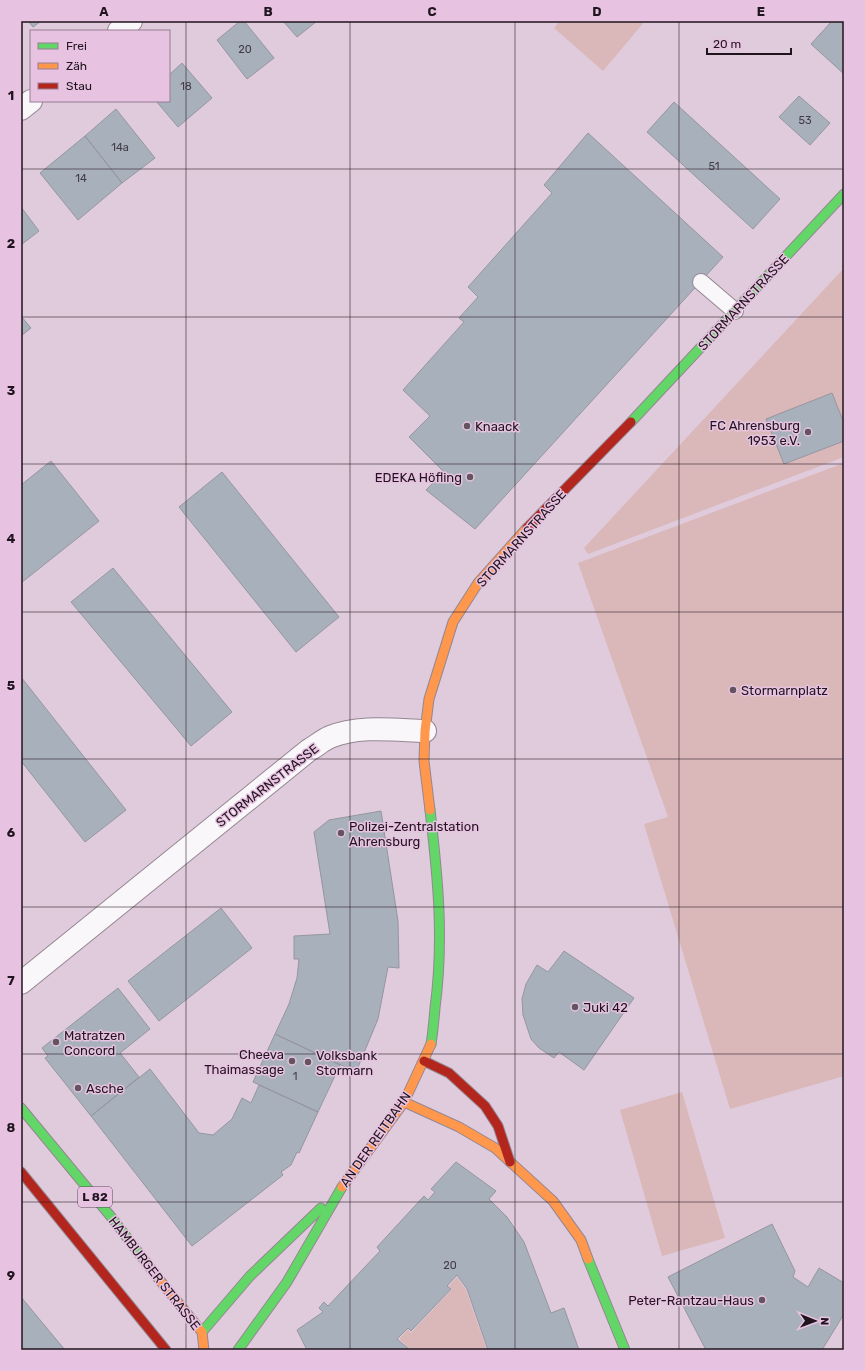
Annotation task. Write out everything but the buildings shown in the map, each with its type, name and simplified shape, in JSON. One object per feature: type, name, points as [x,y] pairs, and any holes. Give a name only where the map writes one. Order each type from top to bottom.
[{"type":"street","points":[[120,30],[131,21]]},
{"type":"street","points":[[21,109],[30,102]]},
{"type":"street","name":"STORMARNSTRASSE","points":[[21,984],[309,750],[329,737],[349,732],[383,729],[424,731],[429,699],[446,640],[453,622],[478,583],[505,551],[642,411],[844,194]]},
{"type":"street","name":"AN DER REITBAHN","points":[[238,1350],[287,1282],[338,1193],[365,1158],[404,1102],[424,1062],[431,1043],[440,972],[441,933],[439,887],[424,760],[424,731]]},
{"type":"street","points":[[424,1062],[449,1073],[485,1106],[498,1126],[510,1162]]},
{"type":"street","points":[[404,1102],[460,1127],[495,1148],[553,1200],[581,1240],[625,1350]]},
{"type":"street","name":"HAMBURGER STRASSE","points":[[21,1108],[112,1218],[144,1261],[202,1332],[204,1350]]},
{"type":"street","points":[[21,1172],[166,1350]]},
{"type":"street","name":"AN DER REITBAHN","points":[[192,1344],[250,1276],[338,1193]]},
{"type":"lane","points":[[701,282],[735,311]]},
{"type":"shaded area","points":[[560,21],[645,21],[603,71],[554,28]]},
{"type":"shaded area","points":[[844,268],[844,457],[588,554],[584,548]]},
{"type":"shaded area","name":"Stormarnplatz","points":[[844,463],[844,1076],[730,1109],[644,824],[668,817],[578,563]]},
{"type":"shaded area","points":[[682,1092],[725,1238],[662,1256],[620,1110]]},
{"type":"shaded area","points":[[457,1277],[466,1290],[487,1350],[411,1350],[399,1339],[408,1329],[411,1333],[452,1289],[449,1286]]},
{"type":"traffic: fast","points":[[631,422],[844,194]]},
{"type":"traffic: fast","points":[[430,810],[439,909],[438,983],[431,1044]]},
{"type":"traffic: fast","points":[[21,1108],[112,1218],[158,1278]]},
{"type":"traffic: fast","points":[[238,1350],[287,1282],[342,1187]]},
{"type":"traffic: fast","points":[[202,1332],[250,1276],[321,1208]]},
{"type":"traffic: fast","points":[[588,1259],[625,1350]]},
{"type":"traffic: slow","points":[[430,810],[424,761],[425,731],[429,699],[453,622],[478,583],[527,528]]},
{"type":"traffic: slow","points":[[342,1187],[404,1102],[431,1044]]},
{"type":"traffic: slow","points":[[404,1102],[459,1127],[495,1148],[553,1201],[581,1240],[588,1259]]},
{"type":"traffic: slow","points":[[158,1278],[202,1332],[204,1350]]},
{"type":"traffic: jam","points":[[527,528],[631,422]]},
{"type":"traffic: jam","points":[[424,1061],[449,1073],[485,1106],[498,1126],[510,1162]]},
{"type":"traffic: jam","points":[[21,1172],[166,1350]]},
{"type":"place","name":"Knaack","points":[[467,426]]},
{"type":"place","name":"FC Ahrensburg 1953 e.V.","points":[[808,432]]},
{"type":"place","name":"EDEKA Höfling","points":[[470,477]]},
{"type":"place","name":"Stormarnplatz","points":[[733,690]]},
{"type":"place","name":"Polizei-Zentralstation Ahrensburg","points":[[341,833]]},
{"type":"place","name":"Juki 42","points":[[575,1007]]},
{"type":"place","name":"Matratzen Concord","points":[[56,1042]]},
{"type":"place","name":"Cheeva Thaimassage","points":[[292,1061]]},
{"type":"place","name":"Volksbank Stormarn","points":[[308,1062]]},
{"type":"place","name":"Asche","points":[[78,1088]]},
{"type":"place","name":"Peter-Rantzau-Haus","points":[[762,1300]]}]
